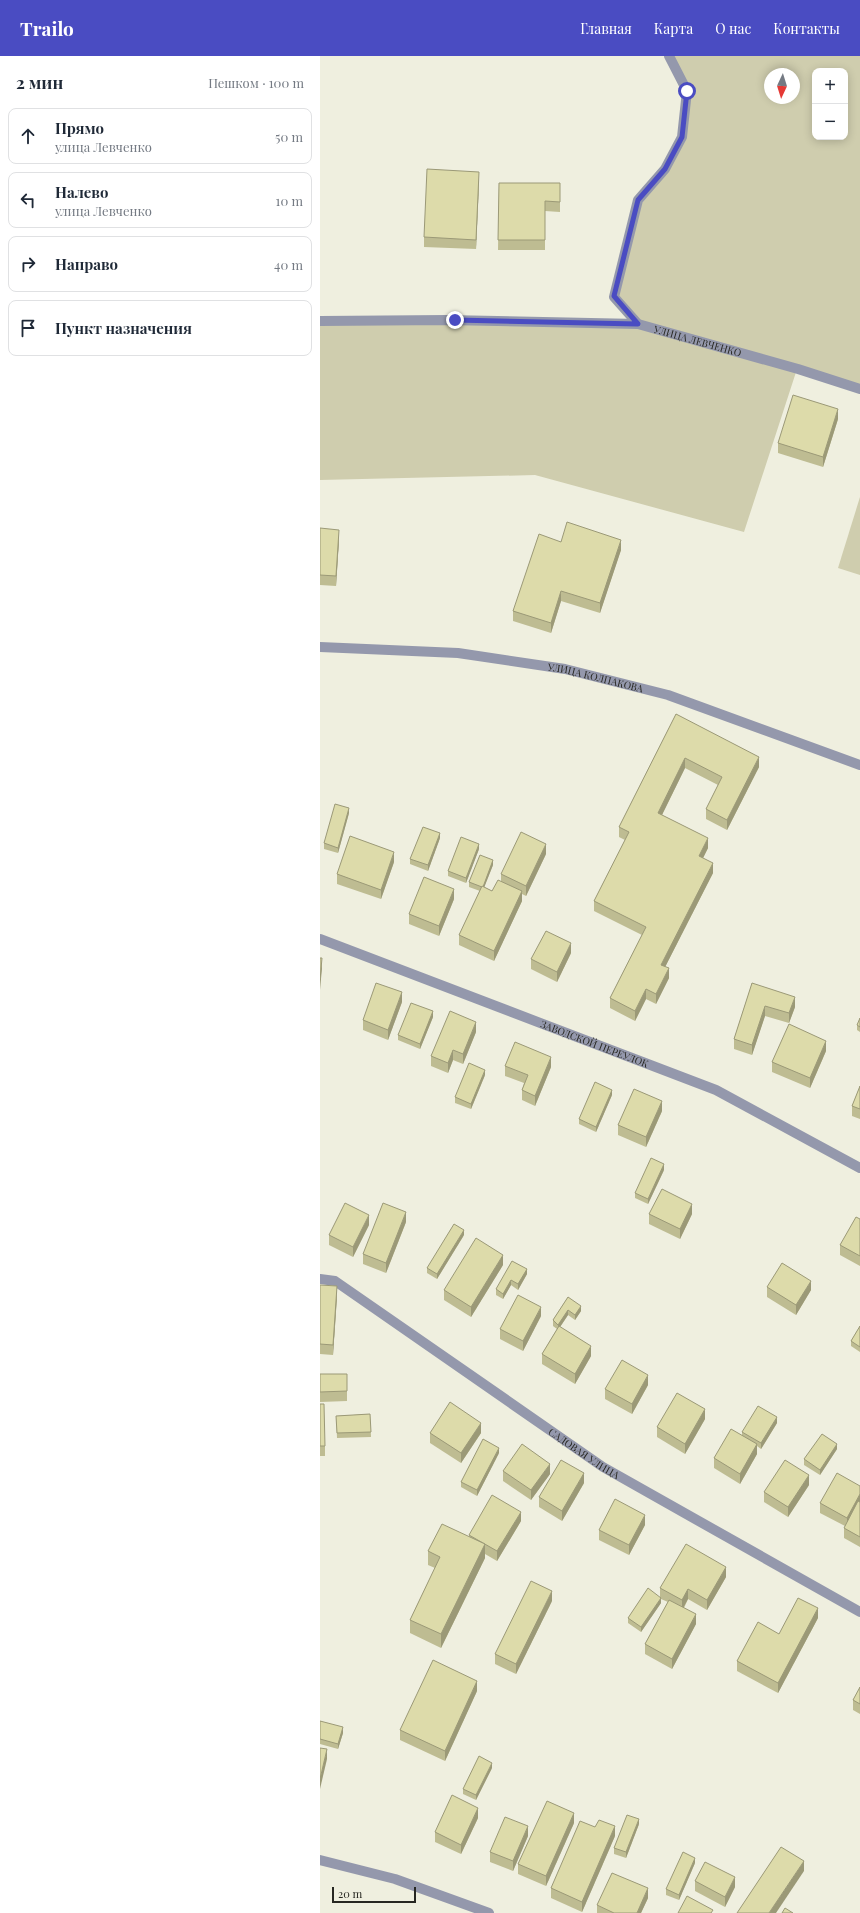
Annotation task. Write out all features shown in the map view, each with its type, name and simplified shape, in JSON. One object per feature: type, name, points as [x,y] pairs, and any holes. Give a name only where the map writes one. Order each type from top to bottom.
[{"type":"street","points":[[638,324],[614,296],[638,200],[665,169],[682,137],[687,91],[669,56]]},
{"type":"street","name":"УЛИЦА ЛЕВЧЕНКО","points":[[320,321],[447,320],[638,324],[803,370],[860,389]]},
{"type":"street","name":"УЛИЦА КОЛПАКОВА","points":[[320,646],[458,653],[565,669],[668,695],[860,765]]},
{"type":"street","name":"ЗАВОДСКОЙ ПЕРЕУЛОК","points":[[320,939],[716,1090],[860,1168]]},
{"type":"street","name":"САДОВАЯ УЛИЦА","points":[[320,1280],[335,1281],[603,1468],[860,1612]]},
{"type":"street","points":[[320,1860],[395,1879],[489,1913]]},
{"type":"shaded area","points":[[669,56],[860,56],[860,389],[797,369],[744,532],[535,475],[320,480],[320,321],[638,324],[614,297],[638,200],[682,137],[687,91]]},
{"type":"shaded area","points":[[860,497],[860,575],[838,568]]},
{"type":"building","points":[[427,169],[479,172],[476,240],[424,237]]},
{"type":"building","points":[[499,183],[560,183],[560,202],[545,201],[545,240],[498,240]]},
{"type":"building","points":[[793,395],[838,409],[823,457],[778,443]]},
{"type":"building","points":[[567,522],[621,540],[600,603],[561,591],[551,623],[513,611],[539,534],[561,542]]},
{"type":"building","points":[[320,528],[339,530],[336,576],[320,575]]},
{"type":"building","points":[[676,714],[759,757],[727,820],[706,809],[722,777],[685,758],[658,813],[708,838],[699,856],[713,863],[661,965],[669,968],[656,994],[646,989],[635,1011],[610,998],[646,927],[594,901],[629,832],[619,827]]},
{"type":"building","points":[[335,804],[349,808],[338,848],[324,843]]},
{"type":"building","points":[[423,827],[440,833],[428,865],[410,859]]},
{"type":"building","points":[[521,832],[546,844],[526,886],[501,874]]},
{"type":"building","points":[[350,836],[394,852],[381,890],[337,874]]},
{"type":"building","points":[[461,837],[479,844],[466,878],[448,871]]},
{"type":"building","points":[[480,855],[493,860],[483,887],[469,882]]},
{"type":"building","points":[[424,877],[454,889],[439,926],[409,914]]},
{"type":"building","points":[[498,880],[522,891],[494,951],[459,935],[482,886],[492,891]]},
{"type":"building","points":[[546,931],[571,943],[557,972],[531,959]]},
{"type":"building","points":[[320,958],[322,958],[320,980]]},
{"type":"building","points":[[376,983],[402,992],[388,1030],[363,1020]]},
{"type":"building","points":[[752,983],[795,997],[789,1013],[765,1006],[752,1045],[734,1039]]},
{"type":"building","points":[[411,1003],[433,1011],[420,1044],[398,1035]]},
{"type":"building","points":[[450,1011],[476,1022],[463,1054],[453,1050],[448,1063],[431,1056]]},
{"type":"building","points":[[860,1018],[860,1027],[857,1025]]},
{"type":"building","points":[[789,1024],[826,1041],[810,1078],[772,1062]]},
{"type":"building","points":[[515,1042],[551,1057],[535,1096],[522,1090],[528,1075],[505,1066]]},
{"type":"building","points":[[469,1063],[485,1070],[471,1104],[455,1097]]},
{"type":"building","points":[[595,1082],[612,1090],[596,1127],[579,1119]]},
{"type":"building","points":[[860,1086],[860,1109],[852,1106]]},
{"type":"building","points":[[634,1089],[662,1101],[646,1137],[618,1125]]},
{"type":"building","points":[[651,1158],[664,1164],[648,1199],[635,1193]]},
{"type":"building","points":[[662,1189],[692,1204],[680,1229],[649,1214]]},
{"type":"building","points":[[345,1203],[369,1215],[353,1247],[329,1235]]},
{"type":"building","points":[[383,1203],[406,1212],[386,1263],[363,1254]]},
{"type":"building","points":[[856,1217],[860,1219],[860,1256],[840,1245]]},
{"type":"building","points":[[454,1224],[464,1230],[437,1274],[427,1268]]},
{"type":"building","points":[[476,1238],[503,1255],[471,1307],[444,1290]]},
{"type":"building","points":[[512,1261],[527,1269],[518,1284],[511,1280],[503,1294],[496,1289]]},
{"type":"building","points":[[782,1263],[811,1281],[796,1305],[767,1287]]},
{"type":"building","points":[[320,1285],[337,1286],[333,1345],[320,1344]]},
{"type":"building","points":[[518,1295],[541,1307],[523,1341],[500,1329]]},
{"type":"building","points":[[568,1297],[581,1306],[575,1315],[568,1310],[558,1325],[553,1320]]},
{"type":"building","points":[[559,1326],[591,1346],[575,1374],[542,1354]]},
{"type":"building","points":[[860,1326],[860,1347],[851,1341]]},
{"type":"building","points":[[622,1360],[648,1375],[632,1404],[605,1389]]},
{"type":"building","points":[[320,1374],[347,1374],[347,1391],[320,1392]]},
{"type":"building","points":[[677,1393],[705,1409],[685,1444],[657,1427]]},
{"type":"building","points":[[450,1402],[481,1423],[461,1453],[430,1433]]},
{"type":"building","points":[[320,1404],[324,1404],[325,1446],[320,1446]]},
{"type":"building","points":[[758,1406],[777,1417],[761,1443],[742,1432]]},
{"type":"building","points":[[370,1414],[371,1432],[337,1433],[336,1416]]},
{"type":"building","points":[[731,1429],[757,1444],[740,1474],[714,1458]]},
{"type":"building","points":[[822,1434],[837,1444],[820,1470],[804,1459]]},
{"type":"building","points":[[483,1439],[499,1448],[477,1490],[461,1482]]},
{"type":"building","points":[[522,1444],[550,1464],[531,1490],[503,1471]]},
{"type":"building","points":[[561,1460],[584,1473],[562,1511],[539,1497]]},
{"type":"building","points":[[785,1460],[809,1475],[788,1507],[764,1492]]},
{"type":"building","points":[[837,1473],[860,1486],[860,1494],[847,1518],[820,1503]]},
{"type":"building","points":[[492,1495],[521,1512],[497,1551],[469,1535]]},
{"type":"building","points":[[615,1499],[645,1515],[629,1545],[599,1530]]},
{"type":"building","points":[[858,1501],[860,1502],[860,1537],[844,1528]]},
{"type":"building","points":[[442,1524],[485,1544],[441,1634],[410,1620],[440,1557],[428,1551]]},
{"type":"building","points":[[686,1544],[726,1567],[707,1600],[688,1589],[682,1600],[660,1588]]},
{"type":"building","points":[[531,1581],[552,1591],[516,1664],[495,1654]]},
{"type":"building","points":[[648,1588],[661,1598],[641,1627],[628,1618]]},
{"type":"building","points":[[798,1598],[818,1608],[778,1683],[737,1661],[758,1622],[779,1634]]},
{"type":"building","points":[[669,1600],[696,1614],[672,1659],[645,1644]]},
{"type":"building","points":[[433,1660],[477,1681],[445,1751],[400,1730]]},
{"type":"building","points":[[860,1687],[860,1704],[853,1700]]},
{"type":"building","points":[[320,1721],[343,1727],[338,1744],[320,1739]]},
{"type":"building","points":[[320,1748],[327,1749],[320,1779]]},
{"type":"building","points":[[479,1756],[492,1763],[476,1795],[463,1789]]},
{"type":"building","points":[[452,1795],[478,1808],[461,1845],[435,1832]]},
{"type":"building","points":[[547,1801],[574,1813],[546,1876],[518,1864]]},
{"type":"building","points":[[627,1815],[639,1819],[626,1852],[614,1848]]},
{"type":"building","points":[[505,1817],[528,1826],[513,1861],[490,1852]]},
{"type":"building","points":[[599,1820],[615,1826],[582,1902],[551,1888],[580,1821],[595,1827]]},
{"type":"building","points":[[781,1847],[804,1861],[769,1913],[737,1913]]},
{"type":"building","points":[[683,1852],[695,1858],[679,1895],[666,1889]]},
{"type":"building","points":[[705,1862],[735,1877],[725,1897],[695,1881]]},
{"type":"building","points":[[612,1873],[648,1888],[637,1913],[614,1913],[597,1905]]},
{"type":"building","points":[[687,1896],[713,1910],[711,1913],[678,1913]]},
{"type":"building","points":[[785,1908],[793,1913],[782,1913]]},
{"type":"route","points":[[455,320],[638,324],[614,296],[638,200],[665,169],[682,137],[687,91]]}]
